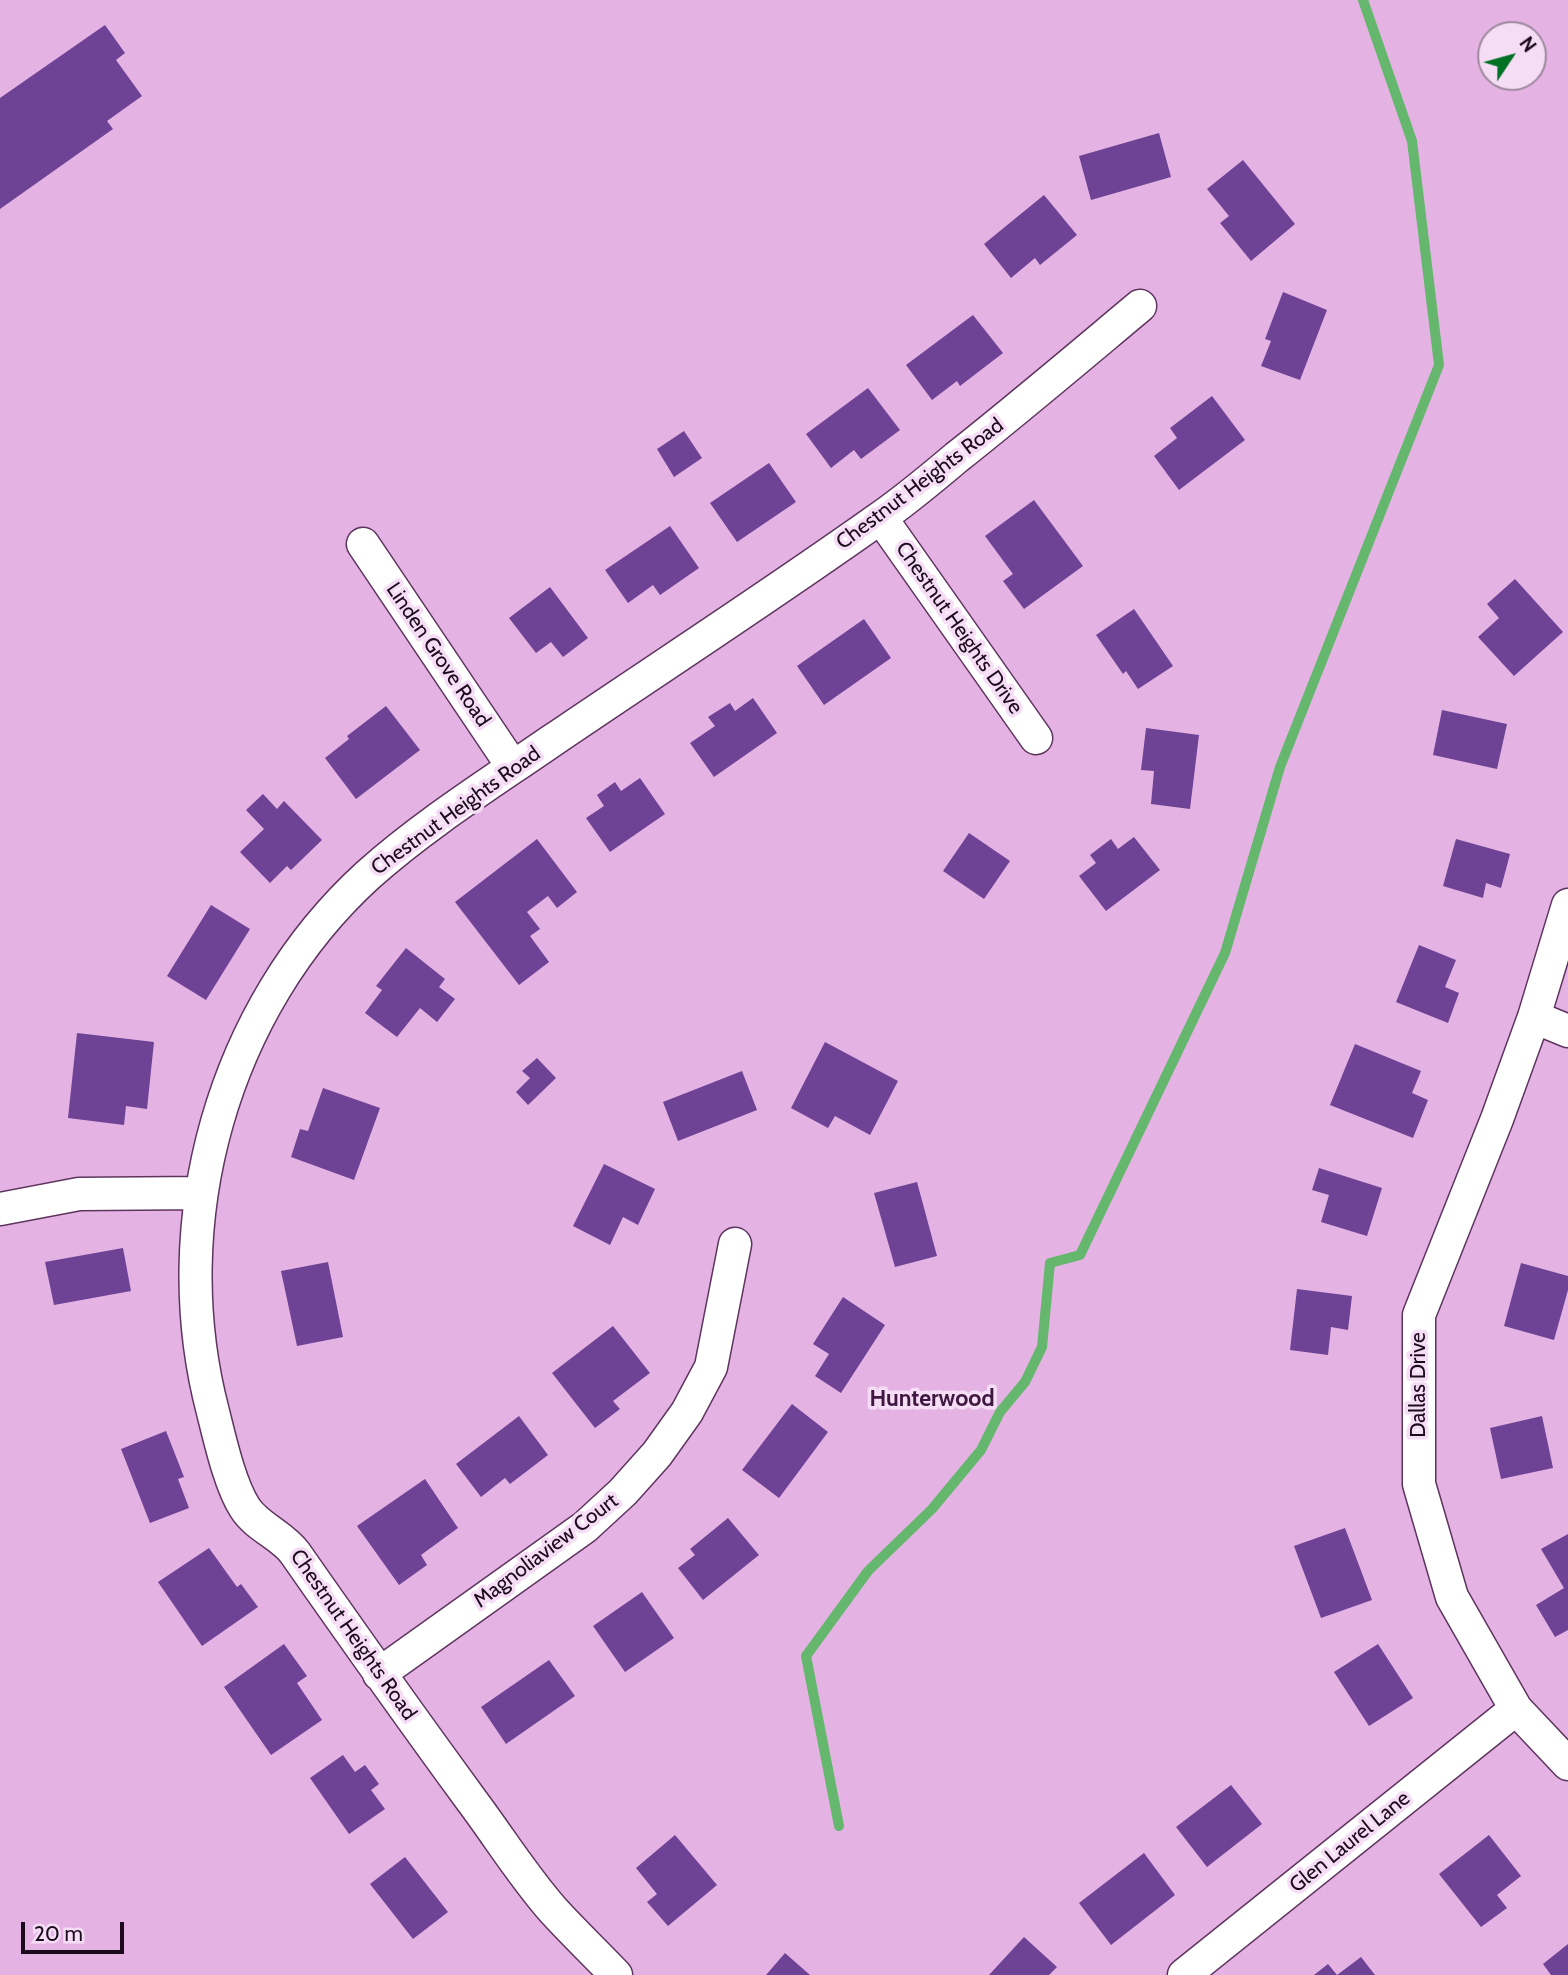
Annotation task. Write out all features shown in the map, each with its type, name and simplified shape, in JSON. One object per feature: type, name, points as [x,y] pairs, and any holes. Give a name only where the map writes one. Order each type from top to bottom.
[{"type":"street","name":"Chestnut Heights Road","points":[[615,1975],[550,1907],[379,1674],[289,1544],[246,1511],[226,1463],[205,1381],[197,1324],[195,1266],[201,1193],[206,1162],[229,1085],[261,1013],[292,963],[324,921],[365,878],[412,838],[513,767],[881,518],[1140,306]]},
{"type":"street","name":"Chestnut Heights Drive","points":[[881,518],[1036,738]]},
{"type":"street","name":"Linden Grove Road","points":[[363,544],[513,767]]},
{"type":"street","name":"Dallas Drive","points":[[1568,905],[1534,1017],[1497,1119],[1419,1315],[1419,1484],[1452,1597],[1516,1709],[1568,1764]]},
{"type":"street","points":[[1534,1017],[1568,1031]]},
{"type":"street","points":[[0,1209],[79,1194],[201,1193]]},
{"type":"street","name":"Magnoliaview Court","points":[[379,1674],[585,1527],[623,1492],[657,1454],[687,1412],[711,1367],[735,1244]]},
{"type":"street","name":"Glen Laurel Lane","points":[[1184,1975],[1516,1709]]},
{"type":"building","points":[[105,25],[125,53],[116,60],[142,96],[107,121],[113,129],[0,209],[0,98]]},
{"type":"building","points":[[1159,133],[1171,177],[1091,200],[1079,156]]},
{"type":"building","points":[[1243,160],[1295,224],[1251,261],[1220,223],[1229,216],[1207,189]]},
{"type":"building","points":[[1044,195],[1077,235],[1040,265],[1035,258],[1011,278],[984,244]]},
{"type":"building","points":[[1283,292],[1327,310],[1300,380],[1261,366],[1271,341],[1265,339]]},
{"type":"building","points":[[973,315],[1003,353],[960,386],[957,381],[932,400],[906,365]]},
{"type":"building","points":[[868,388],[900,430],[861,459],[854,450],[831,468],[806,434]]},
{"type":"building","points":[[1212,396],[1245,440],[1179,490],[1154,456],[1177,438],[1170,428]]},
{"type":"building","points":[[684,431],[702,458],[674,477],[657,449]]},
{"type":"building","points":[[769,463],[796,502],[737,542],[710,503]]},
{"type":"building","points":[[1034,500],[1083,566],[1024,609],[1003,581],[1013,574],[985,536]]},
{"type":"building","points":[[670,526],[699,568],[660,595],[653,585],[628,603],[605,570]]},
{"type":"building","points":[[1515,579],[1563,632],[1514,676],[1478,637],[1499,618],[1487,604]]},
{"type":"building","points":[[550,587],[588,638],[563,657],[551,642],[536,653],[509,618]]},
{"type":"building","points":[[1134,609],[1173,666],[1138,689],[1126,671],[1123,674],[1096,635]]},
{"type":"building","points":[[864,619],[891,658],[824,705],[797,666]]},
{"type":"building","points":[[753,698],[777,733],[714,777],[690,743],[715,726],[708,717],[730,703],[735,711]]},
{"type":"building","points":[[386,706],[420,750],[356,799],[325,758],[349,739],[347,736]]},
{"type":"building","points":[[1442,710],[1507,724],[1497,769],[1433,755]]},
{"type":"building","points":[[1146,728],[1199,735],[1190,809],[1151,804],[1154,771],[1141,770]]},
{"type":"building","points":[[640,778],[665,814],[610,852],[586,818],[604,806],[597,795],[615,782],[621,791]]},
{"type":"building","points":[[263,794],[277,809],[284,801],[322,840],[291,870],[287,866],[270,883],[240,852],[264,829],[246,810]]},
{"type":"building","points":[[969,833],[1010,861],[984,899],[943,871]]},
{"type":"building","points":[[1134,837],[1160,870],[1106,911],[1079,876],[1096,863],[1090,855],[1111,839],[1118,849]]},
{"type":"building","points":[[537,839],[577,892],[557,908],[548,896],[527,912],[540,929],[530,936],[549,962],[519,985],[455,902]]},
{"type":"building","points":[[1456,839],[1510,854],[1501,888],[1486,883],[1483,898],[1443,886]]},
{"type":"building","points":[[211,905],[250,929],[206,1000],[167,976]]},
{"type":"building","points":[[1419,945],[1456,960],[1445,987],[1459,993],[1448,1023],[1396,1002]]},
{"type":"building","points":[[406,948],[445,979],[439,987],[455,999],[437,1022],[420,1008],[397,1037],[365,1013],[382,990],[376,986]]},
{"type":"building","points":[[77,1033],[154,1042],[147,1109],[126,1106],[124,1125],[68,1118]]},
{"type":"building","points":[[825,1042],[898,1081],[870,1135],[835,1116],[828,1128],[791,1108]]},
{"type":"building","points":[[1355,1044],[1421,1071],[1412,1093],[1428,1100],[1413,1138],[1330,1105]]},
{"type":"building","points":[[537,1058],[556,1078],[528,1105],[516,1092],[530,1078],[522,1071]]},
{"type":"building","points":[[742,1071],[757,1110],[678,1141],[663,1102]]},
{"type":"building","points":[[323,1088],[380,1108],[354,1180],[291,1157],[300,1129],[308,1131]]},
{"type":"building","points":[[604,1164],[655,1189],[638,1225],[623,1217],[610,1245],[573,1226]]},
{"type":"building","points":[[1319,1168],[1382,1188],[1367,1236],[1321,1222],[1329,1195],[1312,1190]]},
{"type":"building","points":[[917,1182],[937,1256],[895,1267],[874,1193]]},
{"type":"building","points":[[123,1248],[131,1291],[54,1305],[45,1262]]},
{"type":"building","points":[[328,1262],[343,1337],[297,1346],[281,1271]]},
{"type":"building","points":[[1521,1263],[1568,1276],[1568,1290],[1554,1340],[1504,1326]]},
{"type":"building","points":[[1297,1289],[1352,1296],[1348,1330],[1331,1327],[1328,1355],[1290,1350]]},
{"type":"building","points":[[843,1297],[885,1325],[841,1393],[815,1376],[829,1354],[813,1344]]},
{"type":"building","points":[[613,1326],[650,1373],[613,1401],[620,1409],[595,1428],[552,1373]]},
{"type":"building","points":[[792,1404],[828,1432],[779,1498],[742,1470]]},
{"type":"building","points":[[519,1416],[548,1455],[510,1484],[505,1478],[481,1497],[456,1464]]},
{"type":"building","points":[[1542,1416],[1553,1468],[1501,1479],[1490,1428]]},
{"type":"building","points":[[166,1431],[184,1477],[178,1479],[189,1508],[150,1523],[121,1449]]},
{"type":"building","points":[[425,1479],[458,1528],[421,1555],[427,1565],[399,1585],[357,1526]]},
{"type":"building","points":[[728,1518],[759,1555],[703,1600],[678,1568],[695,1555],[690,1549]]},
{"type":"building","points":[[1345,1528],[1372,1600],[1321,1618],[1294,1546]]},
{"type":"building","points":[[1568,1534],[1568,1630],[1555,1637],[1536,1605],[1564,1588],[1541,1549]]},
{"type":"building","points":[[209,1548],[237,1587],[241,1584],[258,1607],[202,1646],[158,1582]]},
{"type":"building","points":[[642,1592],[674,1638],[625,1672],[593,1626]]},
{"type":"building","points":[[284,1644],[307,1676],[297,1683],[322,1720],[271,1755],[224,1687]]},
{"type":"building","points":[[1378,1644],[1413,1698],[1369,1726],[1334,1672]]},
{"type":"building","points":[[549,1660],[575,1696],[506,1744],[481,1707]]},
{"type":"building","points":[[343,1755],[355,1772],[365,1765],[379,1784],[371,1790],[385,1809],[349,1834],[310,1778]]},
{"type":"building","points":[[1231,1785],[1262,1824],[1207,1867],[1176,1827]]},
{"type":"building","points":[[675,1835],[717,1885],[668,1926],[647,1902],[657,1894],[636,1868]]},
{"type":"building","points":[[1489,1835],[1521,1876],[1497,1895],[1507,1908],[1481,1927],[1439,1874]]},
{"type":"building","points":[[1144,1853],[1175,1895],[1111,1945],[1079,1903]]},
{"type":"building","points":[[405,1857],[448,1912],[413,1939],[370,1884]]},
{"type":"building","points":[[1024,1937],[1057,1967],[1049,1975],[989,1975]]},
{"type":"building","points":[[1568,1944],[1568,1975],[1551,1975],[1543,1964]]},
{"type":"building","points":[[785,1953],[810,1975],[766,1975]]},
{"type":"building","points":[[1361,1957],[1375,1975],[1337,1975]]},
{"type":"building","points":[[1328,1964],[1337,1975],[1314,1975]]},
{"type":"waterway","points":[[839,1826],[806,1656],[868,1571],[932,1509],[981,1450],[1000,1412],[1025,1382],[1042,1347],[1050,1263],[1080,1255],[1225,953],[1280,767],[1439,365],[1412,141],[1363,0]]},
{"type":"district","name":"Hunterwood","points":[[932,1399]]}]
